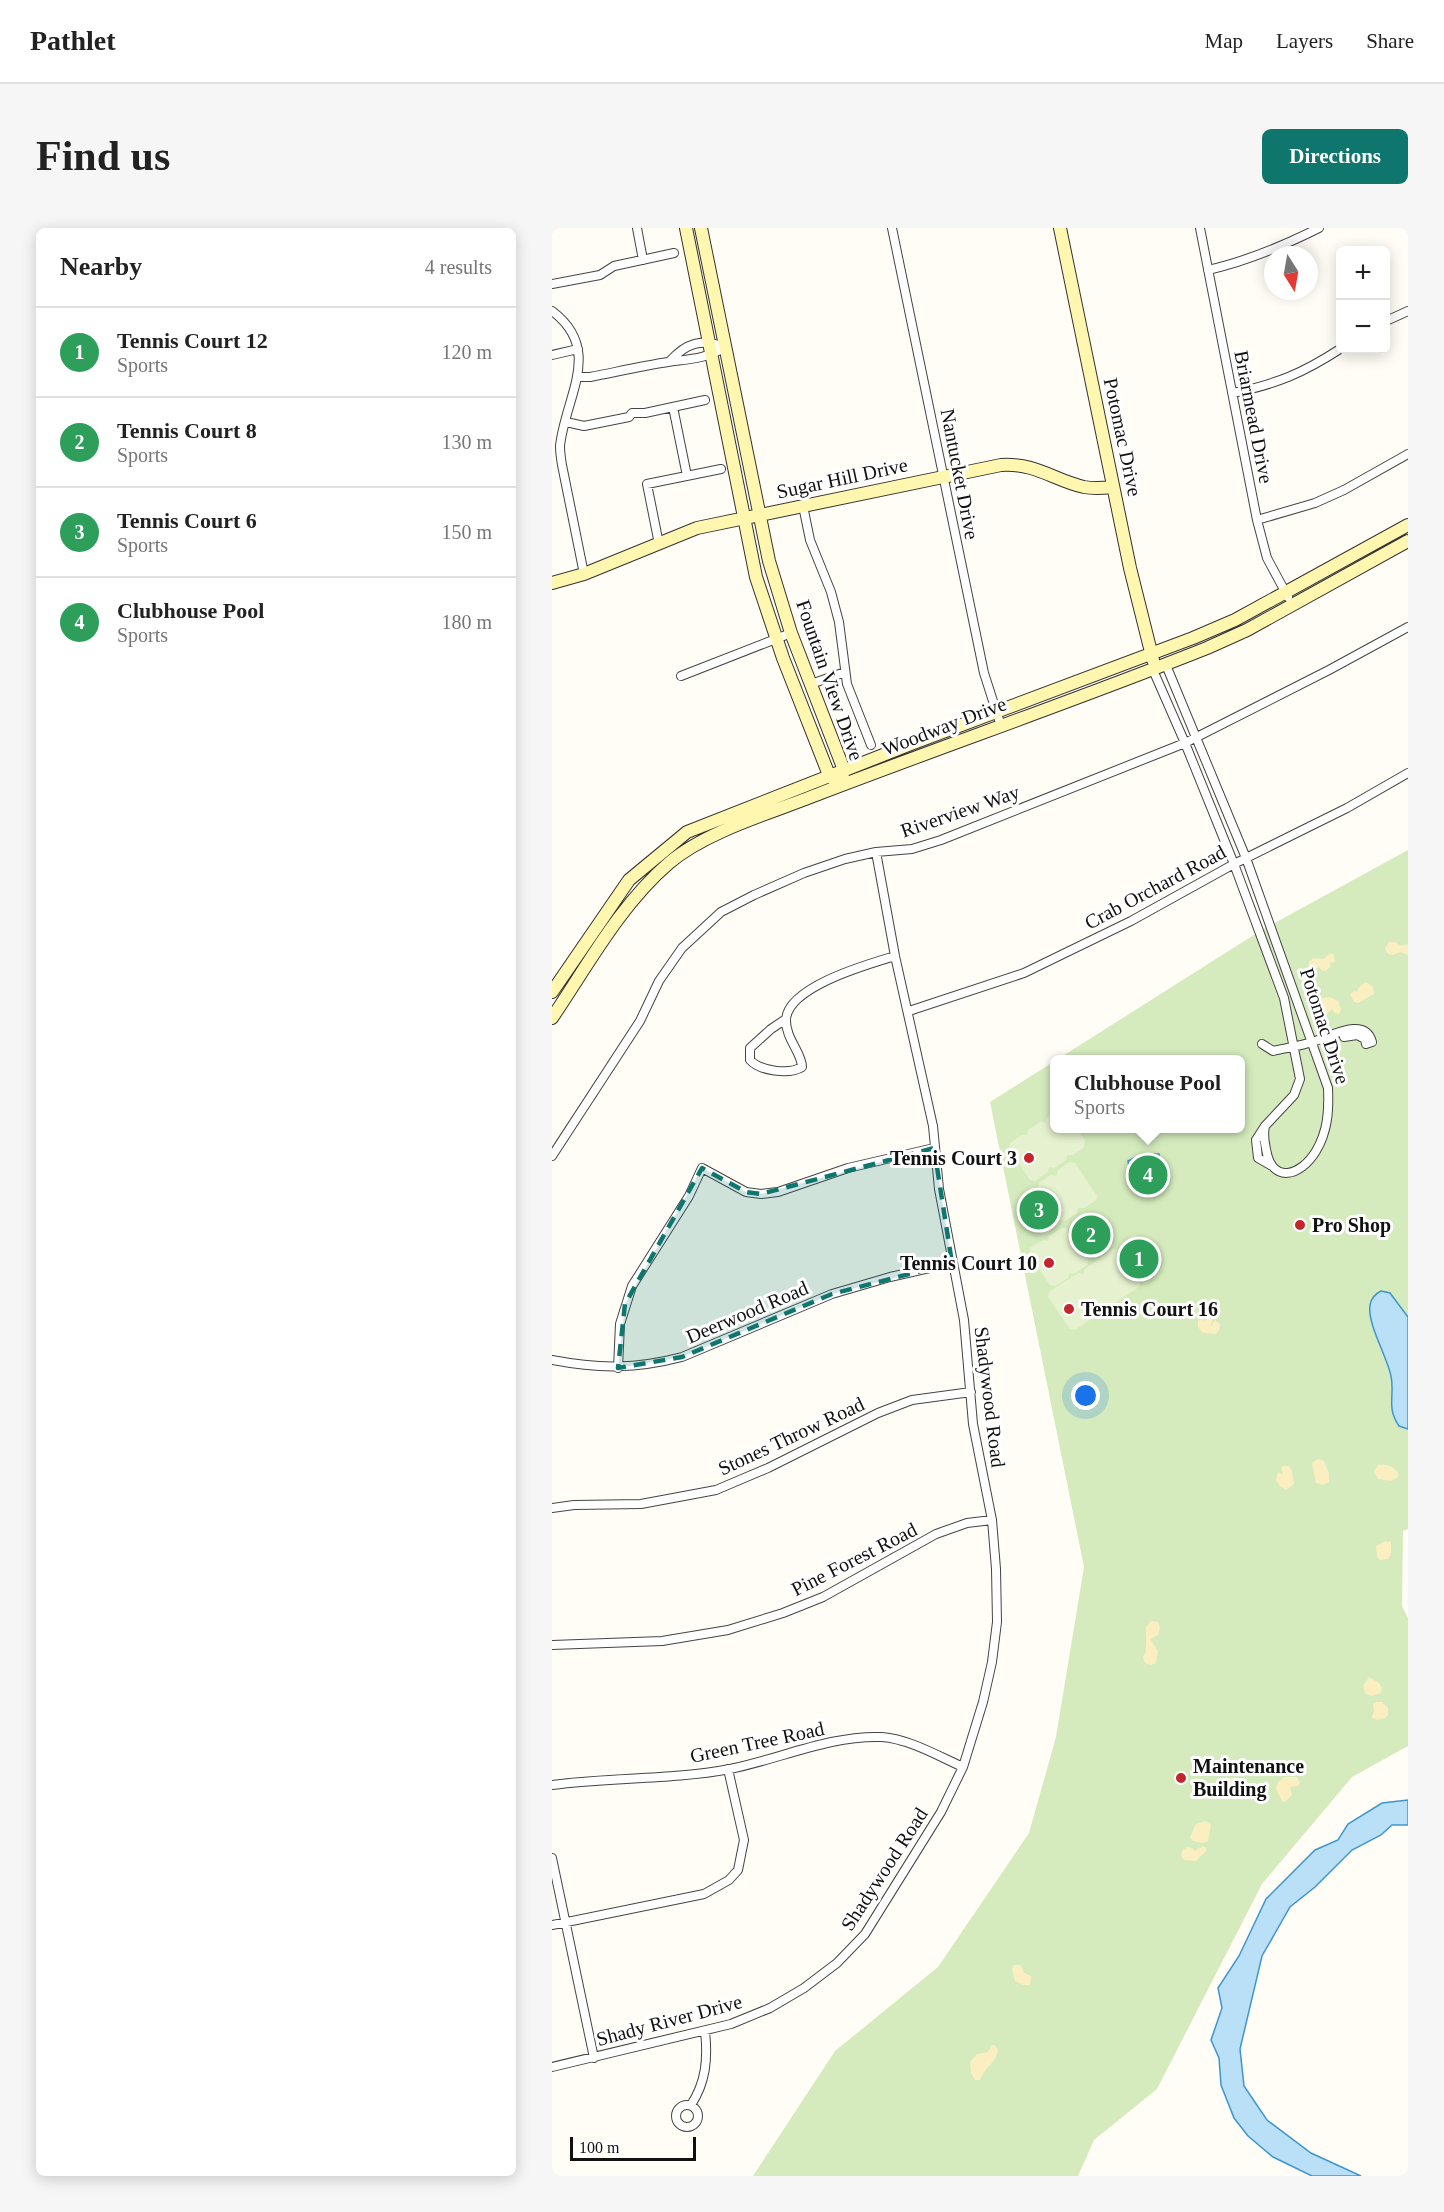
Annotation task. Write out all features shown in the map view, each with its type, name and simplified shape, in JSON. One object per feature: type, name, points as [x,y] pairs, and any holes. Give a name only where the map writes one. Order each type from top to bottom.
[{"type":"main road","name":"Fountain View Drive","points":[[686,228],[756,577],[776,639],[829,775],[840,786]]},
{"type":"main road","name":"Fountain View Drive","points":[[701,228],[769,561],[791,633],[844,770],[840,786]]},
{"type":"main road","name":"Potomac Drive","points":[[1060,228],[1138,606],[1153,653],[1153,670]]},
{"type":"main road","name":"Sugar Hill Drive","points":[[552,583],[584,574],[697,528],[1001,465],[1017,464],[1084,487],[1113,488]]},
{"type":"main road","name":"Woodway Drive","points":[[552,992],[629,880],[687,832],[829,775],[1235,620],[1408,525]]},
{"type":"main road","name":"Woodway Drive","points":[[552,1018],[639,890],[671,861],[695,845],[840,786],[1166,665],[1247,630],[1408,540]]},
{"type":"main road","name":"Potomac Drive","points":[[1153,653],[1166,665]]},
{"type":"main road","points":[[721,817],[725,831]]},
{"type":"main road","points":[[560,979],[572,988]]},
{"type":"street","points":[[637,228],[643,260]]},
{"type":"street","name":"Nantucket Drive","points":[[892,228],[984,673],[1001,726]]},
{"type":"street","name":"Briarmead Drive","points":[[1200,228],[1257,520],[1267,558],[1293,605]]},
{"type":"street","points":[[1209,270],[1274,250],[1319,228]]},
{"type":"street","points":[[552,284],[600,275],[614,266],[674,253]]},
{"type":"street","points":[[552,311],[564,320],[572,331],[578,349],[577,377],[560,447],[584,574]]},
{"type":"street","points":[[1390,319],[1408,311]]},
{"type":"street","points":[[670,361],[680,349],[709,341],[725,347]]},
{"type":"street","points":[[577,377],[590,377],[670,361],[712,356],[725,347]]},
{"type":"street","points":[[552,355],[578,349]]},
{"type":"street","points":[[1233,393],[1269,385],[1294,376],[1336,352]]},
{"type":"street","points":[[566,422],[584,426],[629,417],[632,413],[641,411],[645,413],[705,400]]},
{"type":"street","points":[[673,407],[687,476]]},
{"type":"street","points":[[1257,520],[1315,503],[1344,490],[1408,454]]},
{"type":"street","points":[[659,544],[647,484],[721,469]]},
{"type":"street","points":[[803,506],[810,540],[831,592],[839,622],[845,672],[851,695],[871,745]]},
{"type":"street","name":"Riverview Way","points":[[552,1156],[640,1021],[659,981],[682,948],[721,912],[804,873],[845,859],[876,852],[912,849],[941,840],[1185,743],[1408,627]]},
{"type":"street","points":[[681,676],[791,633]]},
{"type":"street","name":"Potomac Drive","points":[[1153,670],[1234,864],[1284,998],[1300,1079],[1294,1095],[1265,1126],[1263,1134],[1267,1157],[1272,1166],[1280,1172],[1292,1173],[1304,1166],[1316,1151],[1326,1127],[1329,1110],[1328,1088],[1315,1041],[1246,858],[1166,665]]},
{"type":"street","points":[[811,684],[845,672]]},
{"type":"street","name":"Crab Orchard Road","points":[[909,1011],[1024,973],[1131,921],[1408,773]]},
{"type":"street","name":"Shadywood Road","points":[[821,1975],[837,1963],[865,1934],[941,1812],[963,1767],[983,1702],[997,1622],[992,1520],[973,1424],[964,1320],[952,1263],[934,1148],[933,1126],[895,956],[876,852]]},
{"type":"street","points":[[786,1019],[750,1048],[750,1060],[758,1067],[788,1070],[801,1067],[802,1061],[790,1041],[786,1019],[789,1009],[803,994],[853,969],[895,956]]},
{"type":"street","points":[[1262,1044],[1273,1051],[1355,1029],[1368,1033],[1372,1042],[1366,1044],[1365,1039],[1357,1035],[1323,1042],[1315,1041]]},
{"type":"street","points":[[618,1368],[620,1324],[632,1286],[689,1196],[702,1168],[746,1192],[761,1194],[778,1192],[848,1168],[934,1148]]},
{"type":"street","name":"Deerwood Road","points":[[552,1360],[577,1365],[618,1368],[648,1365],[682,1357],[832,1294],[890,1277],[952,1263]]},
{"type":"street","name":"Stones Throw Road","points":[[552,1508],[574,1505],[641,1504],[716,1490],[768,1468],[878,1413],[912,1400],[971,1392]]},
{"type":"street","name":"Pine Forest Road","points":[[552,1645],[662,1641],[728,1630],[783,1613],[823,1597],[936,1534],[967,1523],[992,1520]]},
{"type":"street","name":"Green Tree Road","points":[[552,1785],[728,1769],[859,1737],[885,1738],[917,1747],[963,1767]]},
{"type":"street","points":[[552,1926],[704,1894],[729,1880],[738,1870],[744,1840],[728,1769]]},
{"type":"street","points":[[552,1858],[594,2058]]},
{"type":"street","name":"Shady River Drive","points":[[552,2067],[731,2024],[770,2008],[821,1975]]},
{"type":"street","points":[[691,2105],[699,2092],[708,2056],[705,2031]]},
{"type":"highlighted area","points":[[934,1148],[952,1263],[832,1294],[682,1357],[618,1368],[625,1304],[702,1168],[746,1192],[761,1194]]},
{"type":"green space","points":[[1408,850],[1408,1529],[1403,1531],[1402,1606],[1408,1618],[1408,1746],[1352,1777],[1262,1884],[1157,2089],[1094,2140],[1078,2176],[753,2176],[835,2051],[938,1967],[1029,1833],[1056,1737],[1084,1567],[990,1102],[1050,1064],[1050,1133],[1245,1133],[1245,1055],[1064,1055],[1260,931]]},
{"type":"green space","points":[[1050,1116],[1050,1133],[1080,1133],[1085,1140],[1084,1147],[1073,1155],[1067,1155],[1066,1160],[1054,1168],[1049,1167],[1048,1172],[1035,1181],[1030,1180],[1009,1148],[1010,1143],[1022,1135],[1027,1135],[1028,1130],[1040,1122],[1046,1123]]},
{"type":"green space","points":[[1070,1162],[1075,1163],[1097,1196],[1096,1200],[1084,1208],[1078,1208],[1077,1213],[1065,1221],[1059,1220],[1058,1225],[1046,1234],[1040,1233],[1020,1201],[1020,1197],[1032,1187],[1038,1188],[1039,1183],[1051,1175],[1056,1176],[1058,1170]]},
{"type":"green space","points":[[1084,1212],[1090,1213],[1110,1244],[1110,1250],[1097,1258],[1092,1257],[1071,1226],[1072,1221]]},
{"type":"green space","points":[[1066,1228],[1088,1260],[1087,1265],[1074,1274],[1069,1273],[1068,1278],[1055,1286],[1050,1285],[1029,1254],[1030,1248],[1043,1240],[1048,1241],[1049,1236]]},
{"type":"green space","points":[[1133,1235],[1137,1236],[1159,1269],[1158,1274],[1145,1283],[1140,1282],[1139,1287],[1110,1306],[1105,1305],[1104,1310],[1075,1330],[1070,1329],[1048,1297],[1049,1292],[1078,1273],[1083,1274],[1085,1269],[1113,1249],[1118,1250],[1120,1245]]},
{"type":"sand","points":[[1389,942],[1395,942],[1401,946],[1408,944],[1408,955],[1401,952],[1388,954],[1385,948]]},
{"type":"sand","points":[[1331,953],[1335,961],[1330,962],[1330,967],[1326,971],[1319,967],[1314,970],[1309,967],[1309,962],[1313,958],[1323,959]]},
{"type":"sand","points":[[1366,982],[1373,987],[1374,994],[1358,1003],[1354,1002],[1350,994],[1357,992],[1358,988]]},
{"type":"sand","points":[[1330,997],[1338,1001],[1341,1010],[1339,1014],[1332,1009],[1327,1014],[1322,1012],[1320,1004],[1323,998]]},
{"type":"sand","points":[[1209,1317],[1213,1319],[1210,1328],[1215,1320],[1220,1324],[1216,1334],[1203,1333],[1198,1327],[1198,1321],[1202,1319],[1205,1321]]},
{"type":"sand","points":[[1318,1459],[1324,1461],[1329,1473],[1329,1482],[1323,1485],[1316,1483],[1312,1463]]},
{"type":"sand","points":[[1384,1464],[1391,1467],[1398,1472],[1398,1477],[1391,1481],[1378,1479],[1374,1471],[1378,1465]]},
{"type":"sand","points":[[1289,1466],[1294,1484],[1286,1490],[1276,1480],[1278,1472],[1283,1475],[1281,1467]]},
{"type":"sand","points":[[1386,1541],[1391,1542],[1391,1554],[1388,1559],[1380,1560],[1377,1557],[1376,1546]]},
{"type":"sand","points":[[1151,1621],[1158,1622],[1160,1628],[1158,1635],[1150,1639],[1158,1651],[1156,1663],[1151,1665],[1145,1663],[1143,1657],[1146,1651],[1146,1627]]},
{"type":"sand","points":[[1369,1677],[1379,1683],[1382,1688],[1381,1693],[1371,1696],[1365,1693],[1363,1686]]},
{"type":"sand","points":[[1382,1702],[1388,1708],[1388,1715],[1385,1718],[1377,1720],[1372,1717],[1373,1704]]},
{"type":"sand","points":[[1285,1777],[1297,1777],[1300,1783],[1298,1786],[1290,1787],[1292,1795],[1285,1802],[1282,1801],[1276,1789],[1278,1782]]},
{"type":"sand","points":[[1230,1778],[1234,1778],[1242,1785],[1244,1791],[1242,1795],[1236,1796],[1225,1791],[1225,1785]]},
{"type":"sand","points":[[1206,1821],[1211,1825],[1208,1841],[1203,1843],[1193,1841],[1190,1837],[1196,1824]]},
{"type":"sand","points":[[1203,1846],[1206,1851],[1196,1861],[1184,1860],[1181,1856],[1182,1851],[1187,1847],[1195,1851]]},
{"type":"sand","points":[[1014,1965],[1021,1965],[1024,1973],[1031,1976],[1030,1985],[1023,1985],[1015,1981],[1012,1969]]},
{"type":"sand","points":[[992,2045],[998,2049],[996,2057],[980,2080],[975,2080],[971,2073],[970,2062],[977,2054],[988,2052]]},
{"type":"water","points":[[1143,1154],[1159,1154],[1161,1164],[1152,1169],[1161,1170],[1163,1180],[1158,1183],[1158,1193],[1144,1196],[1140,1187],[1135,1186],[1133,1176],[1140,1172],[1130,1171],[1128,1161]]},
{"type":"water","points":[[1381,1291],[1390,1293],[1408,1317],[1408,1429],[1399,1426],[1395,1419],[1392,1407],[1391,1376],[1371,1321],[1371,1303],[1374,1296]]},
{"type":"water","points":[[1408,1800],[1408,1825],[1392,1825],[1381,1835],[1352,1850],[1315,1887],[1290,1907],[1262,1956],[1240,2049],[1244,2086],[1267,2120],[1311,2153],[1361,2176],[1312,2176],[1273,2157],[1248,2136],[1234,2118],[1221,2085],[1219,2058],[1211,2040],[1222,2008],[1218,1988],[1239,1956],[1266,1899],[1315,1850],[1338,1840],[1348,1824],[1382,1803]]},
{"type":"place","name":"Tennis Court 3","points":[[1029,1158]]},
{"type":"place","name":"Clubhouse Pool","points":[[1148,1175]]},
{"type":"place","name":"Tennis Court 6","points":[[1039,1210]]},
{"type":"place","name":"Pro Shop","points":[[1300,1225]]},
{"type":"place","name":"Tennis Court 8","points":[[1091,1235]]},
{"type":"place","name":"Tennis Court 12","points":[[1139,1259]]},
{"type":"place","name":"Tennis Court 10","points":[[1049,1263]]},
{"type":"place","name":"Tennis Court 16","points":[[1069,1309]]},
{"type":"place","name":"Maintenance Building","points":[[1181,1778]]}]
